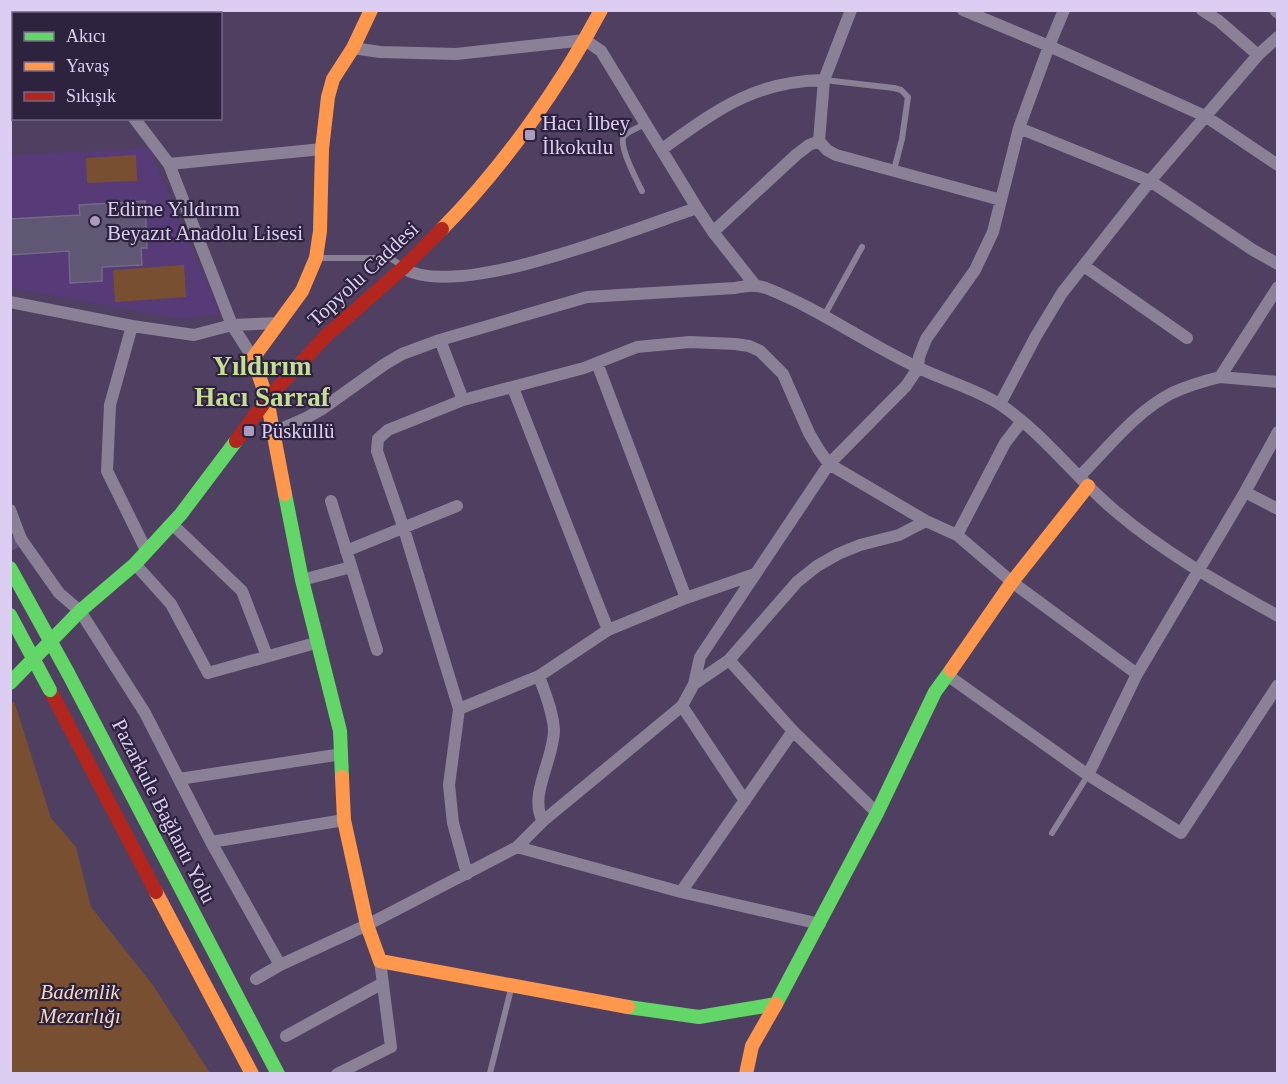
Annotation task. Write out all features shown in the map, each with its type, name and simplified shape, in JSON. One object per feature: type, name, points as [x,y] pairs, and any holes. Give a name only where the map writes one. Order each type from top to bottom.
[{"type":"street","points":[[253,358],[302,291],[316,258],[320,231],[325,114],[333,79],[353,48],[371,10]]},
{"type":"street","points":[[851,10],[824,80],[819,141],[827,150],[836,155],[1001,200]]},
{"type":"street","points":[[963,10],[1205,116],[1278,165]]},
{"type":"street","points":[[256,979],[517,847],[543,821],[682,706],[694,684],[700,657],[755,574],[829,464],[906,386],[918,368],[919,357],[926,339],[975,270],[986,250],[993,232],[1019,129],[1064,10]]},
{"type":"street","points":[[1202,10],[1219,21],[1258,55]]},
{"type":"street","name":"Topyolu Caddesi","points":[[10,683],[80,611],[147,552],[172,524],[267,399],[327,335],[403,268],[466,204],[513,147],[585,40],[597,12]]},
{"type":"street","points":[[1000,404],[1049,314],[1084,266],[1150,181],[1205,116],[1258,55],[1278,37]]},
{"type":"street","points":[[353,48],[380,52],[456,54],[585,40],[594,44],[601,51],[713,232],[755,285]]},
{"type":"street","points":[[662,149],[714,112],[754,92],[786,83],[824,80]]},
{"type":"street","points":[[136,120],[169,164],[232,325],[253,358],[267,399],[302,580],[340,731],[344,820],[366,925],[380,961],[391,1047],[337,1074]]},
{"type":"street","points":[[1019,129],[1150,181],[1253,250],[1278,264]]},
{"type":"street","points":[[713,232],[796,154],[819,141]]},
{"type":"street","points":[[169,164],[322,149]]},
{"type":"street","points":[[403,268],[420,277],[475,275],[531,263],[582,248],[697,208]]},
{"type":"street","points":[[1084,266],[1187,338]]},
{"type":"street","points":[[274,432],[322,409],[402,354],[440,340],[587,297],[755,285],[824,316],[918,368],[1000,404],[1022,421],[1084,482],[1143,534],[1199,572],[1278,616]]},
{"type":"street","points":[[1220,376],[1278,287]]},
{"type":"street","points":[[10,302],[132,326],[194,335],[232,325],[280,323]]},
{"type":"street","points":[[132,326],[110,405],[106,471],[147,552]]},
{"type":"street","points":[[440,340],[463,400]]},
{"type":"street","points":[[467,874],[453,823],[449,785],[459,709],[404,528],[377,452],[378,440],[388,430],[463,400],[597,363],[637,347],[690,342],[749,346],[760,351],[783,374],[810,433],[829,464],[926,521],[957,535],[1012,582],[1137,674]]},
{"type":"street","points":[[597,363],[686,598]]},
{"type":"street","points":[[746,1074],[752,1046],[820,924],[877,813],[924,712],[947,675],[1084,482],[1137,418],[1152,405],[1187,386],[1220,376],[1278,382]]},
{"type":"street","points":[[513,388],[608,630]]},
{"type":"street","points":[[957,535],[1005,443],[1022,421]]},
{"type":"street","points":[[1088,775],[1137,674],[1199,572],[1278,432]]},
{"type":"street","points":[[1245,492],[1278,509]]},
{"type":"street","points":[[331,501],[377,650]]},
{"type":"street","points":[[346,551],[457,506]]},
{"type":"street","points":[[10,510],[21,539],[59,593],[80,611],[145,713],[211,842],[280,965]]},
{"type":"street","points":[[694,684],[729,660],[797,582],[817,566],[838,554],[860,545],[899,535],[926,521]]},
{"type":"street","points":[[172,524],[242,591],[267,656]]},
{"type":"street","points":[[135,564],[171,604],[208,673],[319,642]]},
{"type":"street","points":[[302,580],[351,567]]},
{"type":"street","name":"Pazarkule Bağlantı Yolu","points":[[10,568],[68,673],[278,1074]]},
{"type":"street","points":[[459,709],[539,676],[608,630],[686,598],[755,574]]},
{"type":"street","points":[[10,615],[252,1074]]},
{"type":"street","points":[[729,660],[793,731],[877,813]]},
{"type":"street","points":[[947,675],[1088,775],[1181,833],[1278,685]]},
{"type":"street","points":[[539,676],[552,711],[554,730],[553,747],[537,800],[537,810],[543,821]]},
{"type":"street","points":[[682,706],[745,801]]},
{"type":"street","points":[[681,892],[793,731]]},
{"type":"street","points":[[179,779],[342,754]]},
{"type":"street","points":[[211,842],[344,820]]},
{"type":"street","points":[[517,847],[681,892],[820,924]]},
{"type":"street","points":[[380,961],[618,1005],[699,1017],[776,1004]]},
{"type":"street","points":[[286,1036],[383,983]]},
{"type":"lane","points":[[824,80],[894,88],[901,90],[908,97],[902,139],[894,171]]},
{"type":"lane","points":[[642,191],[623,149],[623,141],[625,135],[646,124]]},
{"type":"lane","points":[[824,316],[862,247]]},
{"type":"lane","points":[[316,258],[359,260],[390,258],[403,268]]},
{"type":"lane","points":[[1052,833],[1088,775]]},
{"type":"lane","points":[[490,1073],[512,985]]},
{"type":"shaded area","name":"Edirne Yıldırım Beyazıt Anadolu Lisesi","points":[[149,148],[220,314],[180,319],[11,288],[10,155]]},
{"type":"green space","points":[[136,155],[137,181],[87,183],[86,158]]},
{"type":"green space","points":[[184,265],[186,297],[115,302],[113,270]]},
{"type":"green space","name":"Bademlik Mezarlığı","points":[[14,701],[51,818],[76,847],[91,907],[152,984],[210,1073],[11,1073],[10,706]]},
{"type":"building","points":[[145,201],[147,248],[141,248],[142,265],[102,267],[102,281],[70,283],[69,251],[10,255],[10,219],[80,215],[79,205]]},
{"type":"tunnel","points":[[10,545],[21,539]]},
{"type":"traffic: fast","points":[[10,683],[80,611],[135,564],[181,514],[236,441]]},
{"type":"traffic: fast","points":[[285,494],[302,580],[340,731],[342,777]]},
{"type":"traffic: fast","points":[[10,568],[68,673]]},
{"type":"traffic: fast","points":[[10,615],[50,690]]},
{"type":"traffic: fast","points":[[628,1007],[699,1017],[776,1004],[877,813],[935,692],[951,670]]},
{"type":"traffic: fast","points":[[68,673],[278,1074]]},
{"type":"traffic: slow","points":[[285,494],[267,399],[253,358],[302,291],[316,258],[320,231],[322,149],[328,97],[333,79],[353,48],[371,10]]},
{"type":"traffic: slow","points":[[442,229],[487,179],[529,125],[549,97],[601,10]]},
{"type":"traffic: slow","points":[[951,670],[1012,582],[1088,486]]},
{"type":"traffic: slow","points":[[342,777],[344,820],[367,925],[380,961],[628,1007]]},
{"type":"traffic: slow","points":[[156,892],[252,1074]]},
{"type":"traffic: slow","points":[[746,1074],[752,1046],[776,1004]]},
{"type":"traffic: jam","points":[[236,441],[267,399],[327,335],[403,268],[442,229]]},
{"type":"traffic: jam","points":[[50,690],[156,892]]},
{"type":"place","name":"Hacı İlbey İlkokulu","points":[[530,135]]},
{"type":"place","name":"Edirne Yıldırım Beyazıt Anadolu Lisesi","points":[[95,221]]},
{"type":"place","name":"Püsküllü","points":[[249,431]]},
{"type":"district","name":"Yıldırım Hacı Sarraf","points":[[262,382]]}]
